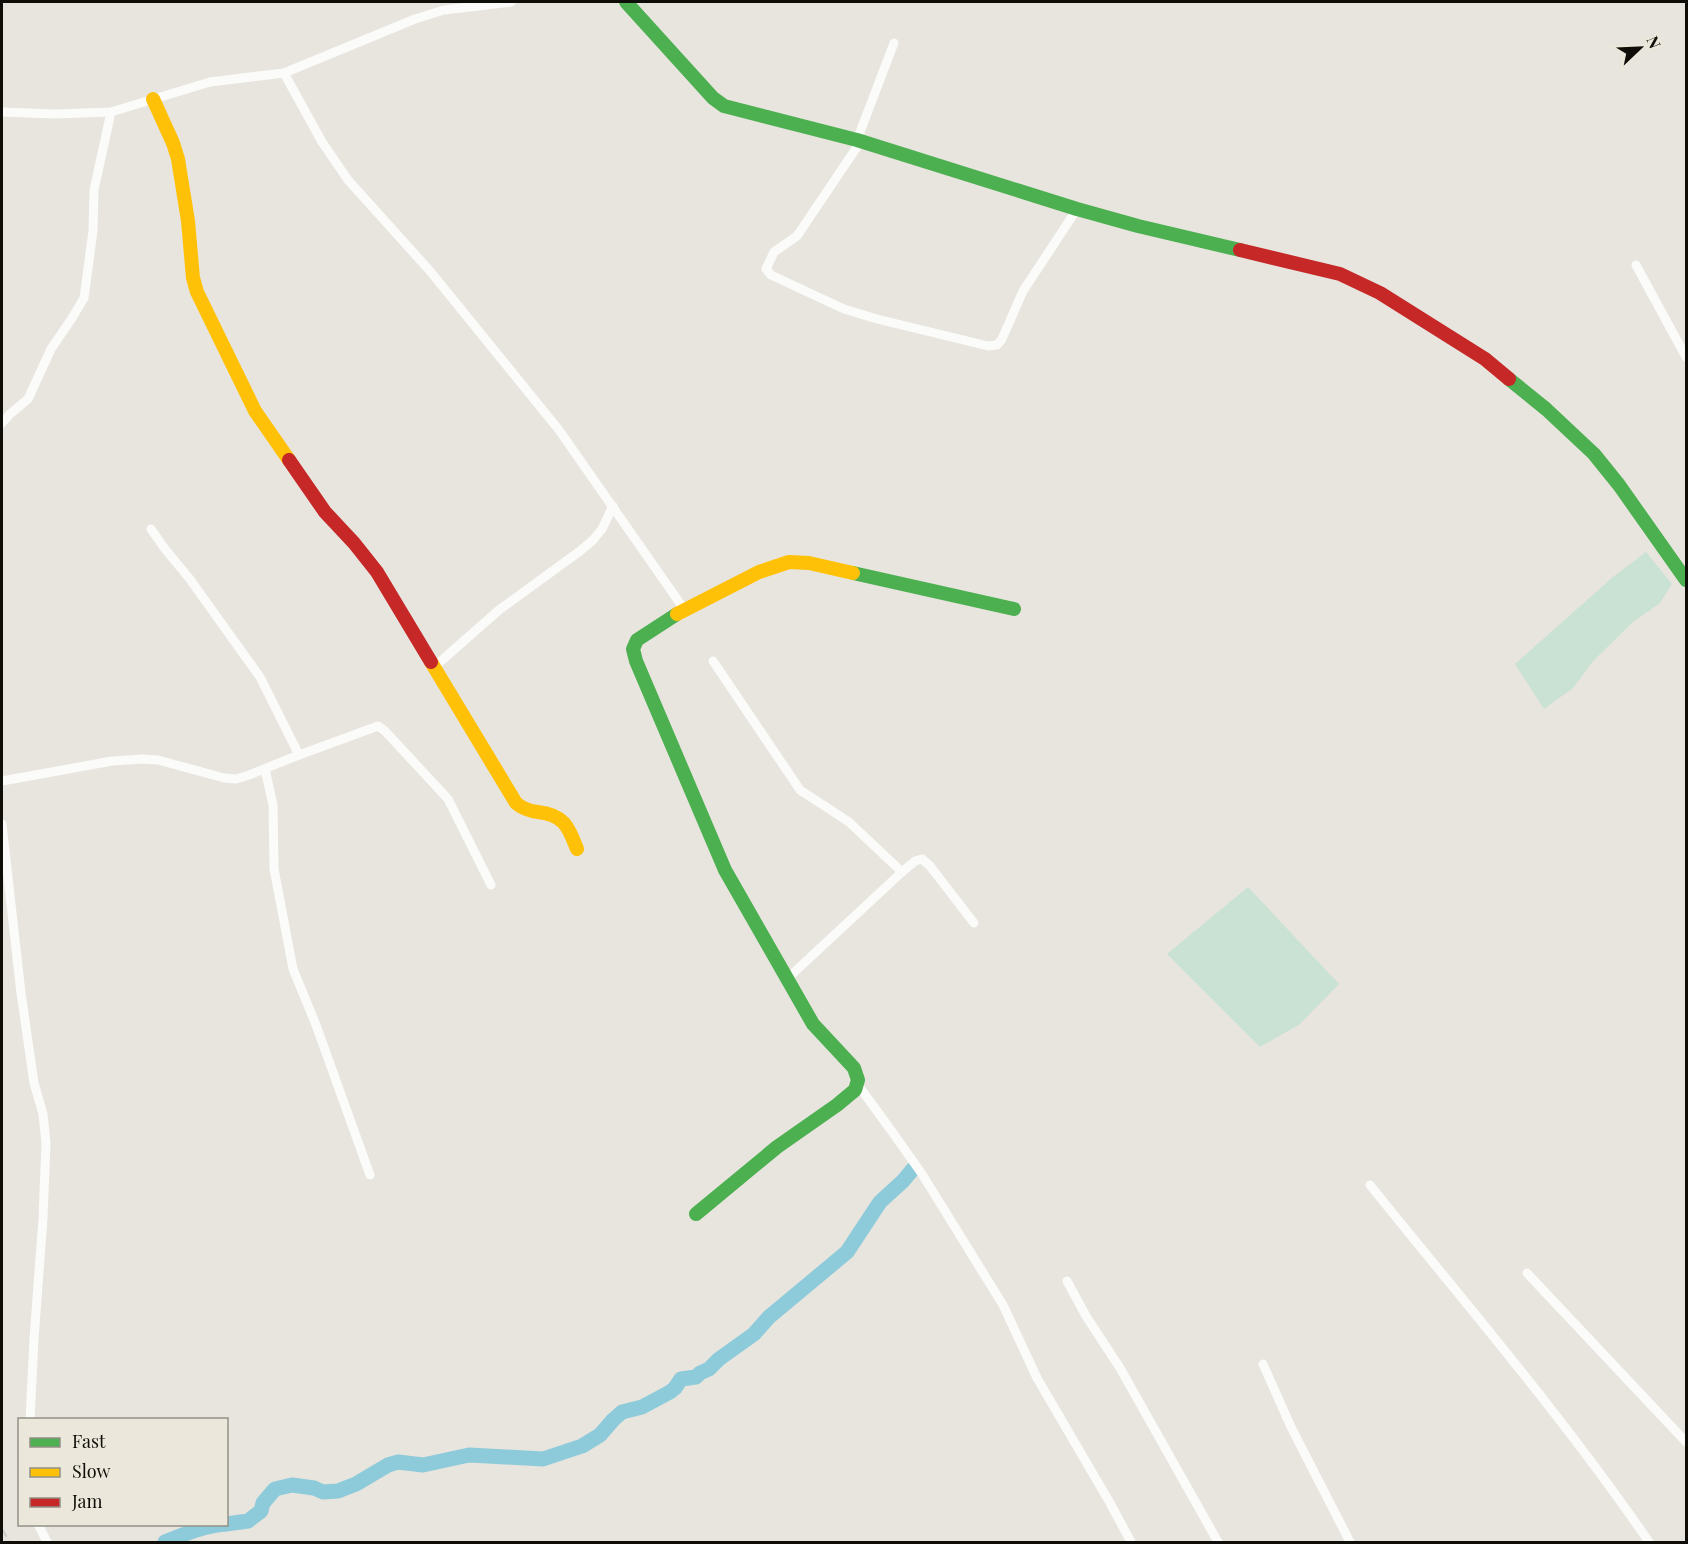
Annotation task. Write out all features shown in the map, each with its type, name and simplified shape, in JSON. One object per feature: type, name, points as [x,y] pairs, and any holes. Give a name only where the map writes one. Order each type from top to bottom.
[{"type":"street","points":[[2,112],[54,114],[111,111],[210,82],[284,73],[415,19],[444,10],[511,2]]},
{"type":"street","points":[[626,2],[713,98],[724,106],[859,141],[1138,226],[1340,274],[1380,293],[1485,359],[1546,409],[1600,462],[1619,485],[1686,580]]},
{"type":"street","points":[[894,43],[859,141],[797,236],[774,252],[766,269],[771,275],[844,309],[988,346],[997,345],[1002,339],[1031,276],[1077,209]]},
{"type":"street","points":[[284,73],[322,142],[348,180],[430,271],[559,430],[684,609]]},
{"type":"street","points":[[153,99],[178,159],[188,221],[193,278],[197,292],[250,400],[270,434],[325,512],[354,543],[376,572],[516,803],[524,810],[546,811],[561,818],[567,825],[577,849]]},
{"type":"street","points":[[2,423],[28,399],[51,349],[84,298],[93,231],[94,190],[111,111]]},
{"type":"street","points":[[1636,265],[1686,357]]},
{"type":"street","points":[[434,668],[499,610],[593,540],[602,529],[613,506]]},
{"type":"street","points":[[151,529],[260,677],[299,754]]},
{"type":"street","points":[[1014,609],[798,561],[781,563],[759,572],[684,609],[637,640],[632,650],[725,870],[813,1024],[854,1068],[858,1085],[922,1174],[1003,1305],[1037,1378],[1131,1542]]},
{"type":"street","points":[[713,661],[800,790],[849,822],[902,872]]},
{"type":"street","points":[[2,781],[112,760],[143,759],[158,760],[224,778],[236,778],[265,770],[299,754],[373,727],[381,728],[448,799],[491,885]]},
{"type":"street","points":[[265,770],[273,805],[274,869],[292,969],[316,1025],[370,1175]]},
{"type":"street","points":[[2,824],[21,993],[34,1083],[43,1114],[46,1143],[30,1418]]},
{"type":"street","points":[[788,978],[902,872],[918,860],[925,861],[974,923]]},
{"type":"street","points":[[696,1214],[777,1147],[837,1105],[858,1085]]},
{"type":"street","points":[[1370,1185],[1567,1430],[1649,1542]]},
{"type":"street","points":[[1527,1273],[1686,1442]]},
{"type":"street","points":[[1067,1281],[1086,1316],[1120,1368],[1218,1542]]},
{"type":"street","points":[[1263,1364],[1291,1427],[1350,1542]]},
{"type":"street","points":[[39,1526],[47,1542]]},
{"type":"green space","points":[[1646,552],[1672,584],[1660,603],[1633,622],[1593,661],[1573,688],[1544,709],[1515,664],[1613,577]]},
{"type":"green space","points":[[1248,887],[1339,984],[1300,1024],[1260,1047],[1167,954]]},
{"type":"waterway","points":[[228,1524],[248,1521],[261,1511],[263,1503],[275,1489],[292,1485],[314,1488],[323,1492],[338,1491],[398,1462],[423,1465],[469,1455],[543,1459],[582,1446],[600,1435],[622,1412],[642,1407],[670,1392],[681,1379],[696,1377],[754,1334],[769,1317],[847,1252],[880,1202],[913,1169]]},
{"type":"waterway","points":[[165,1542],[212,1526]]},
{"type":"railway","points":[[2,1529],[10,1542]]},
{"type":"traffic: fast","points":[[626,2],[713,98],[724,106],[857,140],[1077,209],[1240,250]]},
{"type":"traffic: fast","points":[[1509,379],[1546,409],[1594,454],[1619,485],[1686,580]]},
{"type":"traffic: fast","points":[[853,573],[1014,609]]},
{"type":"traffic: fast","points":[[677,614],[637,640],[633,649],[636,661],[725,870],[813,1024],[854,1068],[858,1080],[855,1090],[837,1105],[777,1147],[696,1214]]},
{"type":"traffic: slow","points":[[153,99],[178,159],[188,221],[193,278],[197,292],[255,411],[289,460]]},
{"type":"traffic: slow","points":[[677,614],[759,572],[789,562],[809,563],[853,573]]},
{"type":"traffic: slow","points":[[431,662],[516,803],[526,809],[559,819],[568,828],[577,849]]},
{"type":"traffic: jam","points":[[1240,250],[1340,274],[1380,293],[1485,359],[1509,379]]},
{"type":"traffic: jam","points":[[289,460],[325,512],[377,572],[431,662]]}]
